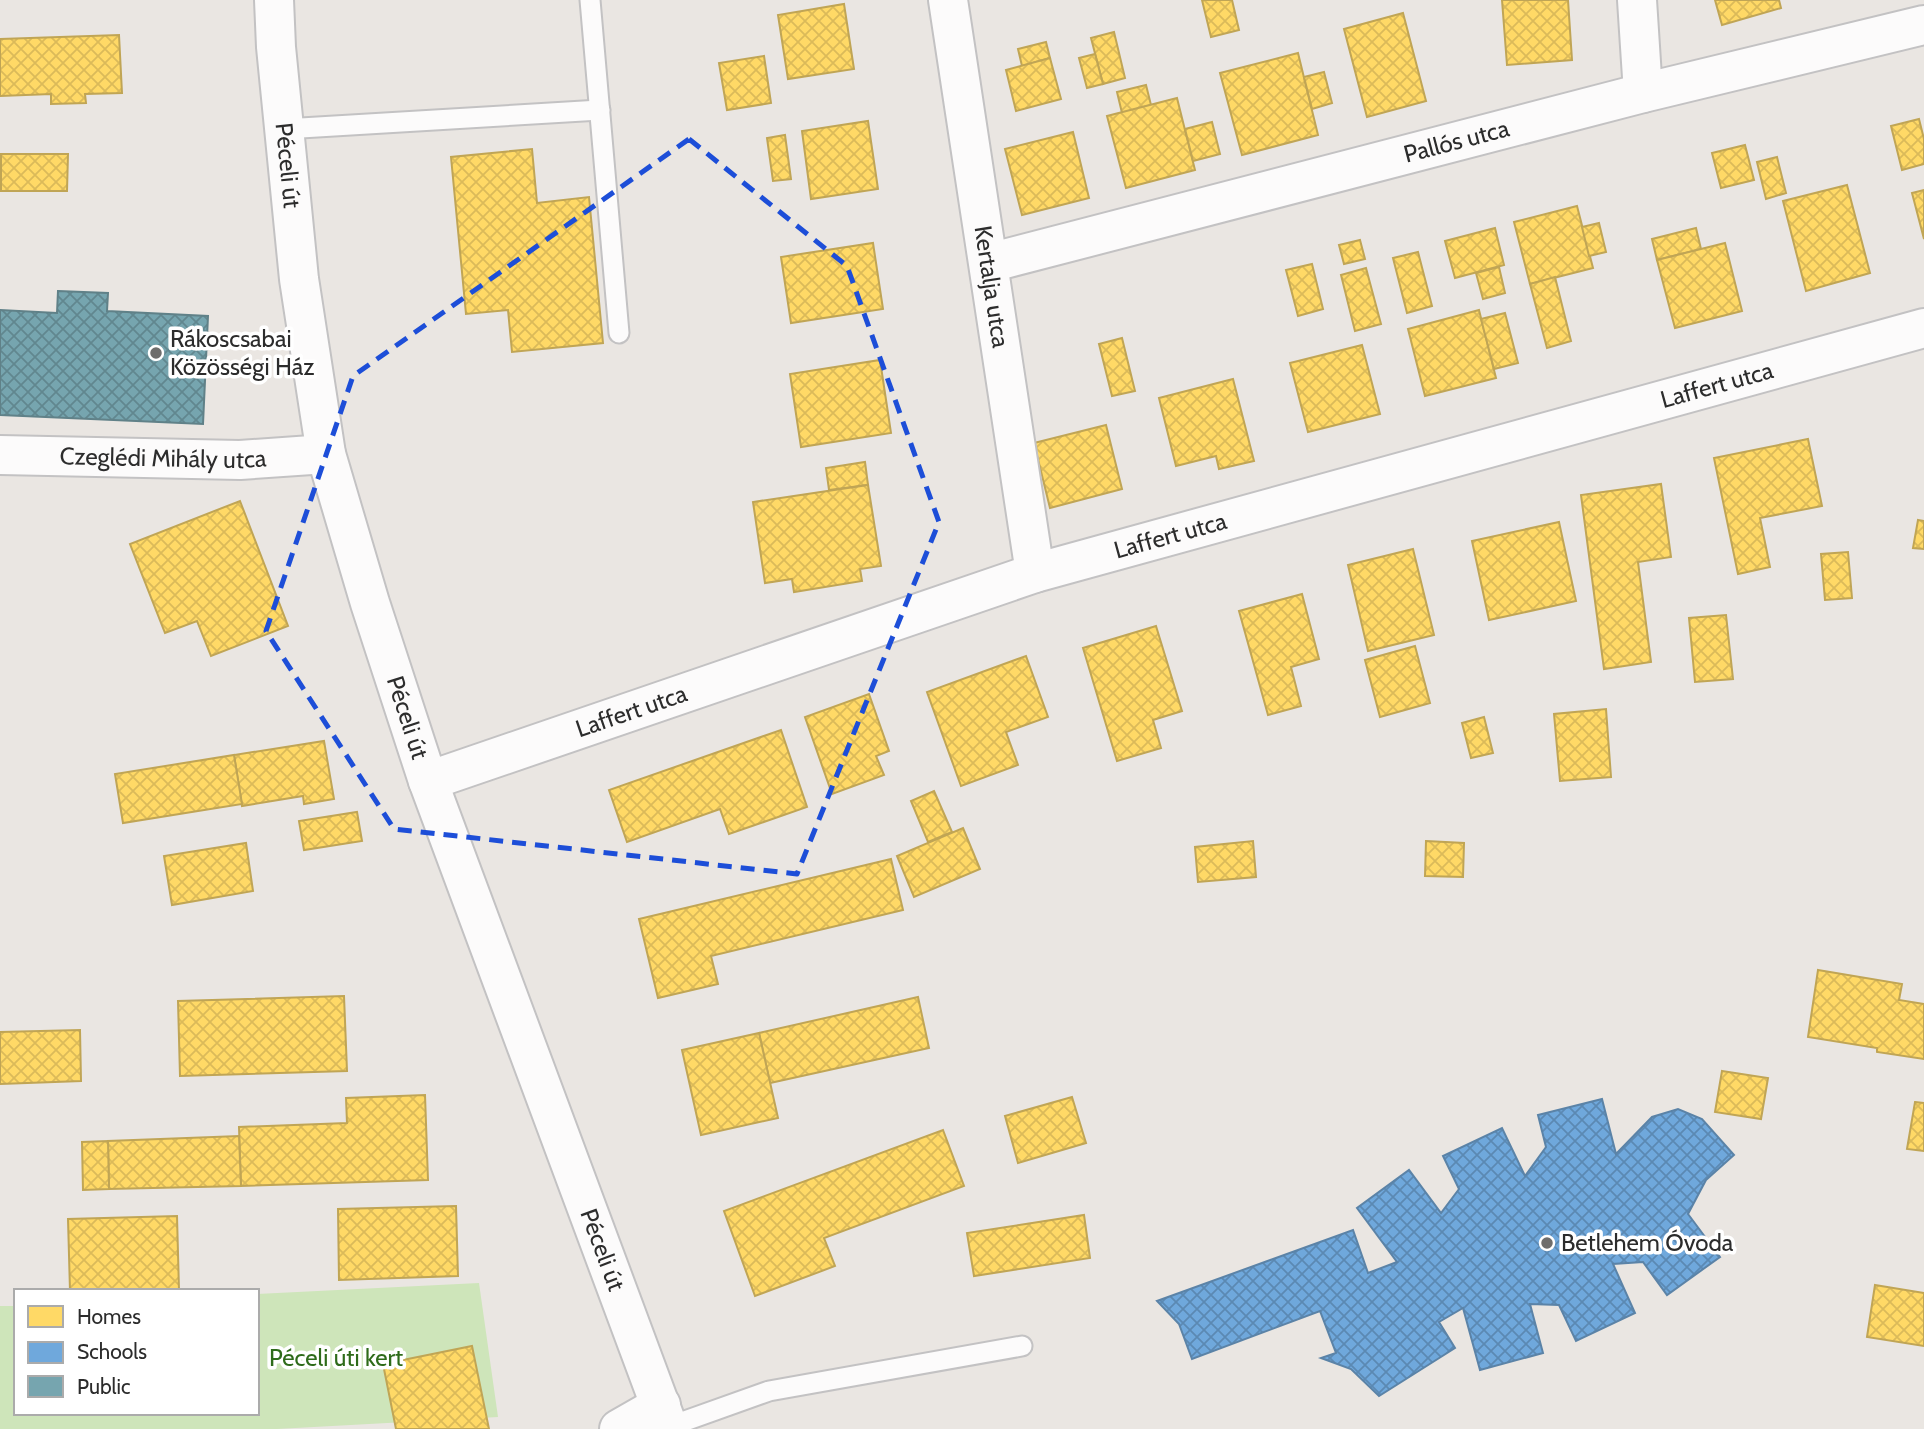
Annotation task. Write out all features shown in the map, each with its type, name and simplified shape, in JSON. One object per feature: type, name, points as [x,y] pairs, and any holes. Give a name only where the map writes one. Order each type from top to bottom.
[{"type":"street","name":"Péceli út","points":[[274,0],[276,47],[299,279],[326,454],[370,603],[428,781],[666,1420]]},
{"type":"street","name":"Kertalja utca","points":[[948,0],[1035,573]]},
{"type":"street","points":[[1637,0],[1643,93]]},
{"type":"street","name":"Pallós utca","points":[[989,263],[1643,93],[1924,24]]},
{"type":"street","name":"Laffert utca","points":[[428,781],[1035,573],[1924,328]]},
{"type":"street","name":"Czeglédi Mihály utca","points":[[0,455],[240,460],[326,454]]},
{"type":"street","points":[[620,1429],[666,1420]]},
{"type":"lane","points":[[590,0],[620,333]]},
{"type":"lane","points":[[284,129],[600,110]]},
{"type":"lane","points":[[666,1420],[769,1391],[1022,1346]]},
{"type":"highlighted area","points":[[689,139],[847,266],[939,522],[797,874],[394,829],[266,631],[353,376]]},
{"type":"green space","name":"Péceli úti kert","points":[[479,1283],[498,1417],[277,1429],[0,1429],[0,1306],[14,1306],[14,1415],[259,1415],[259,1294]]},
{"type":"building: Homes","points":[[1202,0],[1232,0],[1239,30],[1211,37]]},
{"type":"building: Homes","points":[[1502,0],[1568,0],[1572,60],[1507,65]]},
{"type":"building: Homes","points":[[1715,0],[1779,0],[1781,8],[1722,25]]},
{"type":"building: Homes","points":[[844,4],[854,69],[788,79],[778,15]]},
{"type":"building: Homes","points":[[1403,13],[1426,101],[1367,117],[1344,29]]},
{"type":"building: Homes","points":[[1114,32],[1125,78],[1103,84],[1091,38]]},
{"type":"building: Homes","points":[[119,35],[122,93],[85,94],[86,103],[51,104],[51,94],[0,96],[0,39]]},
{"type":"building: Homes","points":[[1046,42],[1050,58],[1022,66],[1018,49]]},
{"type":"building: Homes","points":[[1298,53],[1318,135],[1242,155],[1220,73]]},
{"type":"building: Homes","points":[[1095,54],[1103,84],[1087,88],[1079,58]]},
{"type":"building: Homes","points":[[764,56],[771,103],[727,110],[719,63]]},
{"type":"building: Homes","points":[[1050,58],[1061,99],[1016,111],[1006,70]]},
{"type":"building: Homes","points":[[1324,72],[1332,103],[1312,109],[1304,77]]},
{"type":"building: Homes","points":[[1146,85],[1151,105],[1122,113],[1117,92]]},
{"type":"building: Homes","points":[[1177,98],[1195,170],[1126,188],[1107,116]]},
{"type":"building: Homes","points":[[1919,119],[1924,139],[1924,164],[1902,170],[1891,126]]},
{"type":"building: Homes","points":[[868,121],[878,189],[811,199],[802,131]]},
{"type":"building: Homes","points":[[1212,122],[1220,154],[1193,161],[1185,129]]},
{"type":"building: Homes","points":[[1073,132],[1089,198],[1022,215],[1005,149]]},
{"type":"building: Homes","points":[[785,135],[791,179],[773,181],[767,138]]},
{"type":"building: Homes","points":[[1745,145],[1754,180],[1721,188],[1712,153]]},
{"type":"building: Homes","points":[[532,149],[537,203],[589,197],[603,343],[512,352],[508,310],[466,314],[451,157]]},
{"type":"building: Homes","points":[[1,154],[68,154],[67,191],[1,191]]},
{"type":"building: Homes","points":[[1777,157],[1786,193],[1766,199],[1757,162]]},
{"type":"building: Homes","points":[[1847,185],[1870,273],[1806,291],[1783,201]]},
{"type":"building: Homes","points":[[1924,190],[1924,239],[1912,193]]},
{"type":"building: Homes","points":[[1577,206],[1593,268],[1530,284],[1514,222]]},
{"type":"building: Homes","points":[[1599,223],[1606,252],[1589,256],[1582,227]]},
{"type":"building: Homes","points":[[1495,228],[1504,265],[1455,278],[1445,241]]},
{"type":"building: Homes","points":[[1696,228],[1701,249],[1657,260],[1652,239]]},
{"type":"building: Homes","points":[[1360,240],[1365,259],[1344,264],[1339,245]]},
{"type":"building: Homes","points":[[873,243],[883,309],[791,323],[781,257]]},
{"type":"building: Homes","points":[[1725,243],[1742,311],[1675,328],[1657,260]]},
{"type":"building: Homes","points":[[1418,252],[1432,306],[1407,313],[1393,258]]},
{"type":"building: Homes","points":[[1312,264],[1323,309],[1298,316],[1286,270]]},
{"type":"building: Homes","points":[[1499,267],[1505,293],[1483,299],[1476,273]]},
{"type":"building: Homes","points":[[1366,268],[1381,324],[1355,331],[1341,275]]},
{"type":"building: Homes","points":[[1555,277],[1571,341],[1547,348],[1530,284]]},
{"type":"building: Homes","points":[[1479,310],[1496,378],[1425,396],[1408,329]]},
{"type":"building: Homes","points":[[1505,313],[1518,363],[1494,369],[1481,319]]},
{"type":"building: Homes","points":[[1122,338],[1135,391],[1112,396],[1099,344]]},
{"type":"building: Homes","points":[[1362,345],[1380,414],[1308,432],[1290,363]]},
{"type":"building: Homes","points":[[880,360],[891,433],[801,447],[790,374]]},
{"type":"building: Homes","points":[[1233,379],[1254,461],[1219,469],[1216,456],[1176,466],[1159,398]]},
{"type":"building: Homes","points":[[1106,425],[1122,489],[1050,508],[1034,443]]},
{"type":"building: Homes","points":[[1808,439],[1822,506],[1760,518],[1770,567],[1738,574],[1714,458]]},
{"type":"building: Homes","points":[[865,462],[868,485],[829,490],[826,468]]},
{"type":"building: Homes","points":[[1661,484],[1671,557],[1638,562],[1651,662],[1604,669],[1581,495]]},
{"type":"building: Homes","points":[[868,485],[881,566],[860,569],[862,581],[794,592],[792,579],[765,583],[753,502]]},
{"type":"building: Homes","points":[[240,501],[288,626],[211,656],[197,621],[165,633],[130,544]]},
{"type":"building: Homes","points":[[1918,520],[1924,521],[1924,549],[1913,548]]},
{"type":"building: Homes","points":[[1559,522],[1576,601],[1489,620],[1472,541]]},
{"type":"building: Homes","points":[[1413,549],[1434,635],[1368,651],[1348,565]]},
{"type":"building: Homes","points":[[1848,552],[1852,598],[1825,600],[1821,554]]},
{"type":"building: Homes","points":[[1302,594],[1319,659],[1291,667],[1301,706],[1268,715],[1239,611]]},
{"type":"building: Homes","points":[[1726,615],[1733,679],[1695,682],[1689,618]]},
{"type":"building: Homes","points":[[1156,626],[1182,711],[1153,720],[1161,748],[1117,761],[1083,648]]},
{"type":"building: Homes","points":[[1415,646],[1430,703],[1380,717],[1365,660]]},
{"type":"building: Homes","points":[[1026,656],[1048,717],[1006,732],[1018,765],[961,786],[927,692]]},
{"type":"building: Homes","points":[[869,694],[889,751],[876,756],[884,775],[832,794],[805,717]]},
{"type":"building: Homes","points":[[1606,709],[1611,777],[1560,781],[1554,714]]},
{"type":"building: Homes","points":[[1484,717],[1493,753],[1471,758],[1462,723]]},
{"type":"building: Homes","points":[[781,730],[807,807],[729,834],[720,809],[627,842],[609,790]]},
{"type":"building: Homes","points":[[324,741],[334,799],[304,804],[303,796],[242,806],[234,755]]},
{"type":"building: Homes","points":[[234,755],[242,804],[123,823],[115,774]]},
{"type":"building: Homes","points":[[934,791],[952,832],[928,842],[911,801]]},
{"type":"building: Homes","points":[[357,812],[362,841],[304,850],[299,821]]},
{"type":"building: Homes","points":[[963,828],[980,869],[914,897],[897,856]]},
{"type":"building: Homes","points":[[1253,841],[1256,877],[1198,882],[1195,847]]},
{"type":"building: Homes","points":[[1426,841],[1464,843],[1463,877],[1425,876]]},
{"type":"building: Homes","points":[[246,843],[253,891],[172,905],[164,856]]},
{"type":"building: Homes","points":[[891,859],[903,910],[711,956],[718,984],[658,998],[639,919]]},
{"type":"building: Homes","points":[[1818,970],[1902,984],[1899,1000],[1924,1004],[1924,1059],[1808,1037]]},
{"type":"building: Homes","points":[[344,996],[347,1071],[180,1076],[178,1001]]},
{"type":"building: Homes","points":[[918,997],[929,1048],[770,1083],[759,1033]]},
{"type":"building: Homes","points":[[80,1030],[81,1081],[0,1084],[0,1032]]},
{"type":"building: Homes","points":[[759,1033],[778,1118],[701,1135],[682,1050]]},
{"type":"building: Homes","points":[[1722,1071],[1768,1078],[1761,1119],[1715,1112]]},
{"type":"building: Homes","points":[[425,1095],[428,1180],[241,1186],[239,1127],[347,1123],[346,1098]]},
{"type":"building: Homes","points":[[1072,1097],[1086,1143],[1018,1163],[1005,1116]]},
{"type":"building: Homes","points":[[1915,1102],[1924,1103],[1924,1151],[1907,1149]]},
{"type":"building: Homes","points":[[943,1130],[964,1186],[824,1238],[835,1266],[755,1296],[724,1211]]},
{"type":"building: Homes","points":[[239,1136],[241,1186],[109,1189],[108,1141]]},
{"type":"building: Homes","points":[[108,1141],[109,1189],[83,1190],[82,1142]]},
{"type":"building: Homes","points":[[456,1206],[458,1276],[339,1280],[338,1209]]},
{"type":"building: Homes","points":[[1084,1215],[1090,1258],[974,1276],[967,1233]]},
{"type":"building: Homes","points":[[177,1216],[179,1289],[70,1289],[68,1219]]},
{"type":"building: Homes","points":[[1875,1285],[1924,1293],[1924,1346],[1867,1337]]},
{"type":"building: Homes","points":[[472,1346],[489,1429],[396,1429],[383,1364]]},
{"type":"building: Schools","name":"Betlehem Óvoda","points":[[1602,1099],[1616,1154],[1652,1117],[1678,1109],[1702,1119],[1734,1155],[1706,1180],[1688,1214],[1720,1257],[1667,1295],[1643,1262],[1613,1264],[1635,1313],[1576,1341],[1559,1305],[1530,1304],[1543,1353],[1480,1370],[1463,1308],[1439,1322],[1455,1348],[1379,1396],[1351,1369],[1321,1358],[1336,1353],[1320,1311],[1192,1359],[1179,1324],[1157,1301],[1353,1230],[1368,1273],[1397,1262],[1357,1208],[1409,1170],[1441,1213],[1459,1189],[1443,1156],[1502,1128],[1525,1176],[1546,1147],[1538,1115]]},
{"type":"building: Public","points":[[58,291],[108,293],[107,311],[208,316],[203,424],[0,415],[0,310],[57,313]]},
{"type":"place","name":"Rákoscsabai Közösségi Ház","points":[[156,353]]},
{"type":"place","name":"Betlehem Óvoda","points":[[1547,1243]]}]
